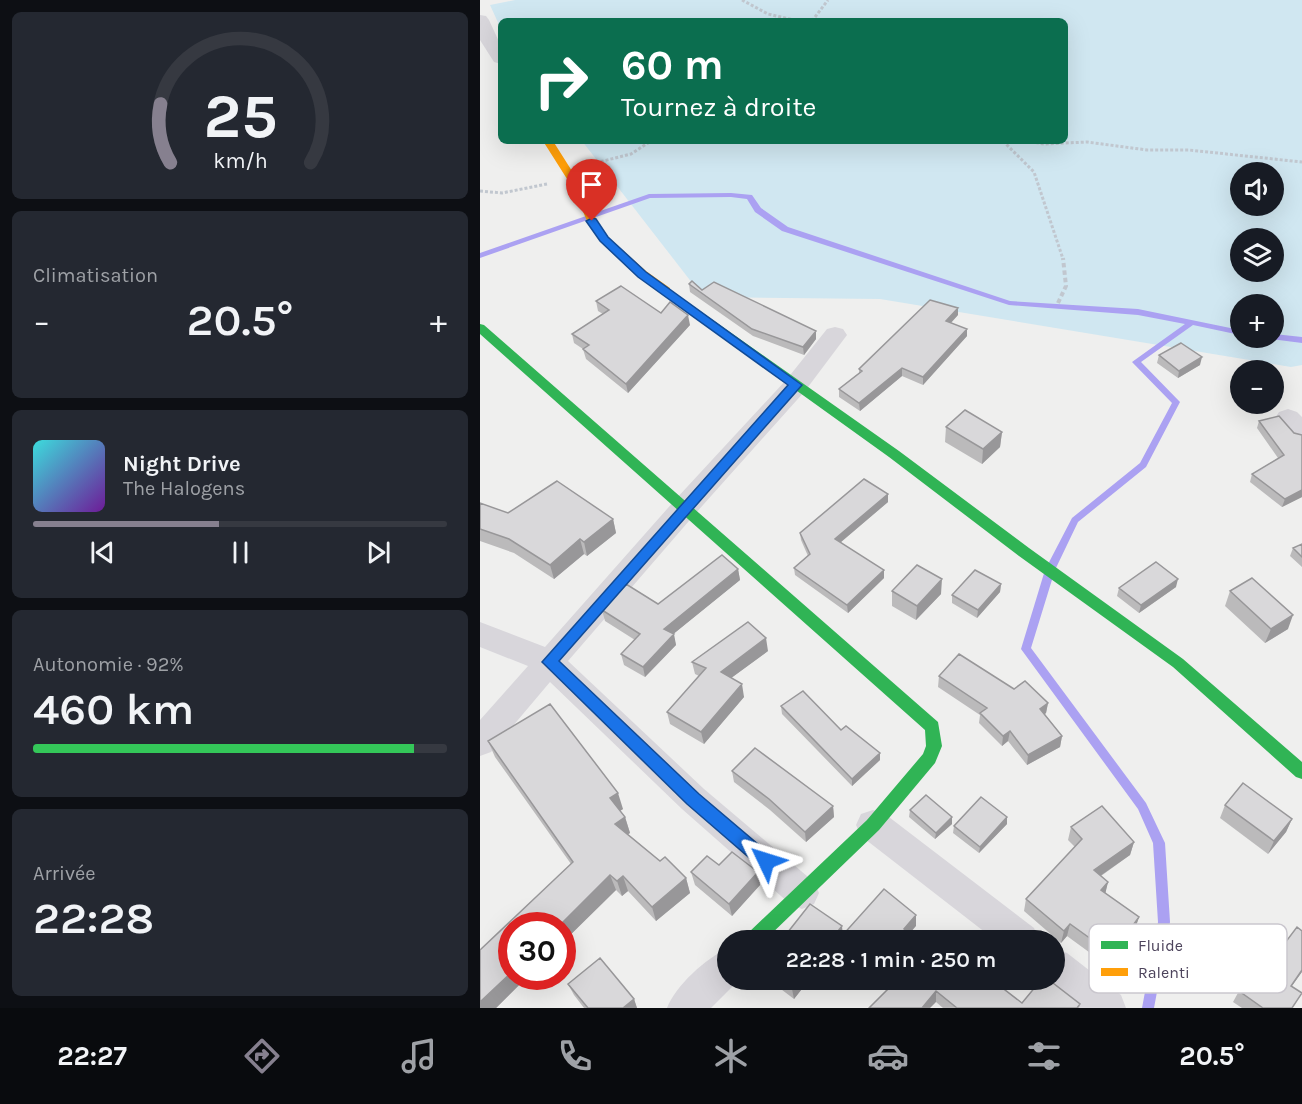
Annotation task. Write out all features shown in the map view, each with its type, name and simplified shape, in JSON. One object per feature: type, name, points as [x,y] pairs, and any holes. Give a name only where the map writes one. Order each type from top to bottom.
[{"type":"street","points":[[480,20],[493,49],[498,55]]},
{"type":"street","points":[[550,144],[579,190],[592,221],[604,239],[642,274],[894,454],[1044,567],[1178,663],[1302,772]]},
{"type":"street","points":[[480,328],[685,507],[808,621],[932,727],[934,746],[929,758],[873,825],[763,930]]},
{"type":"street","points":[[480,742],[685,507],[796,385],[835,335]]},
{"type":"street","points":[[480,634],[549,662],[693,799],[802,893]]},
{"type":"street","points":[[873,825],[1009,930]]},
{"type":"street","points":[[1065,974],[1089,993]]},
{"type":"street","points":[[686,1008],[717,977]]},
{"type":"street","points":[[1089,993],[1108,1008]]},
{"type":"path","points":[[742,0],[768,14],[785,18]]},
{"type":"path","points":[[814,18],[828,0]]},
{"type":"path","points":[[1068,143],[1087,142],[1147,150],[1189,150],[1302,162]]},
{"type":"path","points":[[480,191],[502,193],[570,179],[588,165],[618,158],[648,144]]},
{"type":"path","points":[[1006,144],[1034,172],[1047,216],[1062,252],[1066,286],[1058,303]]},
{"type":"shaded area","points":[[515,0],[1302,0],[1302,365],[1291,367],[1284,366],[1284,360],[1249,360],[880,299],[703,297],[584,144],[1068,144],[1068,18],[498,18],[498,22],[490,5]]},
{"type":"building","points":[[692,281],[702,290],[714,282],[816,331],[803,347],[752,329],[689,284]]},
{"type":"building","points":[[621,286],[661,313],[670,302],[688,315],[626,384],[583,349],[589,345],[572,334],[609,310],[596,301]]},
{"type":"building","points":[[930,300],[958,308],[946,321],[967,329],[923,377],[902,368],[859,403],[839,389],[862,371],[859,369]]},
{"type":"building","points":[[1181,343],[1202,357],[1179,371],[1159,355]]},
{"type":"building","points":[[965,410],[1002,432],[983,449],[946,427]]},
{"type":"building","points":[[1279,416],[1294,433],[1302,435],[1302,490],[1285,499],[1252,474],[1284,455],[1259,421]]},
{"type":"building","points":[[864,479],[888,494],[835,539],[884,570],[847,605],[794,568],[810,554],[800,533]]},
{"type":"building","points":[[557,481],[613,519],[584,542],[580,539],[550,565],[509,539],[480,529],[480,503],[508,513]]},
{"type":"building","points":[[1302,544],[1302,557],[1293,548]]},
{"type":"building","points":[[722,555],[738,569],[664,629],[674,634],[643,667],[621,654],[640,634],[602,610],[626,584],[658,604]]},
{"type":"building","points":[[1156,562],[1178,579],[1141,605],[1119,588]]},
{"type":"building","points":[[917,565],[942,579],[917,606],[892,591]]},
{"type":"building","points":[[975,570],[1001,584],[978,610],[952,595]]},
{"type":"building","points":[[1252,578],[1293,615],[1271,629],[1230,591]]},
{"type":"building","points":[[748,622],[766,638],[721,672],[742,684],[701,732],[667,712],[706,668],[692,662]]},
{"type":"building","points":[[959,654],[1014,689],[1025,681],[1048,703],[1040,709],[1062,736],[1028,755],[1010,731],[1003,736],[980,713],[987,708],[939,676]]},
{"type":"building","points":[[803,691],[841,730],[846,726],[880,753],[852,779],[781,706]]},
{"type":"building","points":[[550,704],[618,793],[610,798],[625,817],[615,824],[660,861],[665,857],[686,878],[652,907],[623,876],[617,881],[610,875],[573,912],[520,912],[573,862],[488,741]]},
{"type":"building","points":[[755,748],[833,806],[805,832],[769,799],[732,771]]},
{"type":"building","points":[[1243,783],[1292,819],[1274,841],[1225,805]]},
{"type":"building","points":[[926,795],[952,817],[936,833],[910,810]]},
{"type":"building","points":[[981,797],[1007,817],[980,847],[954,826]]},
{"type":"building","points":[[1102,806],[1134,842],[1094,870],[1108,882],[1101,890],[1139,917],[1134,924],[1089,924],[1089,938],[1070,924],[1063,930],[1026,899],[1082,839],[1071,827]]},
{"type":"building","points":[[732,852],[758,872],[729,904],[691,872],[707,856],[719,865]]},
{"type":"building","points":[[884,889],[916,915],[905,930],[847,930]]},
{"type":"building","points":[[810,904],[842,926],[839,930],[790,930]]},
{"type":"building","points":[[1297,927],[1302,931],[1302,970],[1291,986],[1302,993],[1292,1008],[1263,1008],[1242,993],[1287,993],[1287,940]]},
{"type":"building","points":[[498,933],[498,985],[480,1002],[480,950]]},
{"type":"building","points":[[600,958],[634,999],[623,1008],[588,1008],[573,990],[576,990],[576,978]]},
{"type":"building","points":[[887,990],[1005,990],[1022,1003],[1033,990],[1062,990],[1080,1004],[1077,1008],[957,1008],[936,991],[922,1008],[869,1008]]},
{"type":"waterway","points":[[480,256],[649,196],[731,195],[749,197],[758,210],[785,229],[1009,303],[1138,312],[1192,323]]},
{"type":"waterway","points":[[1164,924],[1159,843],[1142,806],[1026,649],[1050,570],[1075,520],[1143,465],[1176,402],[1136,362],[1192,323]]},
{"type":"waterway","points":[[1192,323],[1230,330]]},
{"type":"waterway","points":[[1284,338],[1302,340]]},
{"type":"waterway","points":[[1148,1008],[1151,993]]},
{"type":"traffic: fast","points":[[666,291],[894,454],[1024,552],[1178,663],[1302,772]]},
{"type":"traffic: fast","points":[[480,328],[932,727],[934,746],[929,758],[873,825],[763,930]]},
{"type":"traffic: slow","points":[[550,144],[579,190],[592,221],[604,239],[642,274],[666,291]]},
{"type":"route","points":[[592,221],[604,239],[642,274],[796,385],[549,662],[693,799],[766,861]]}]
